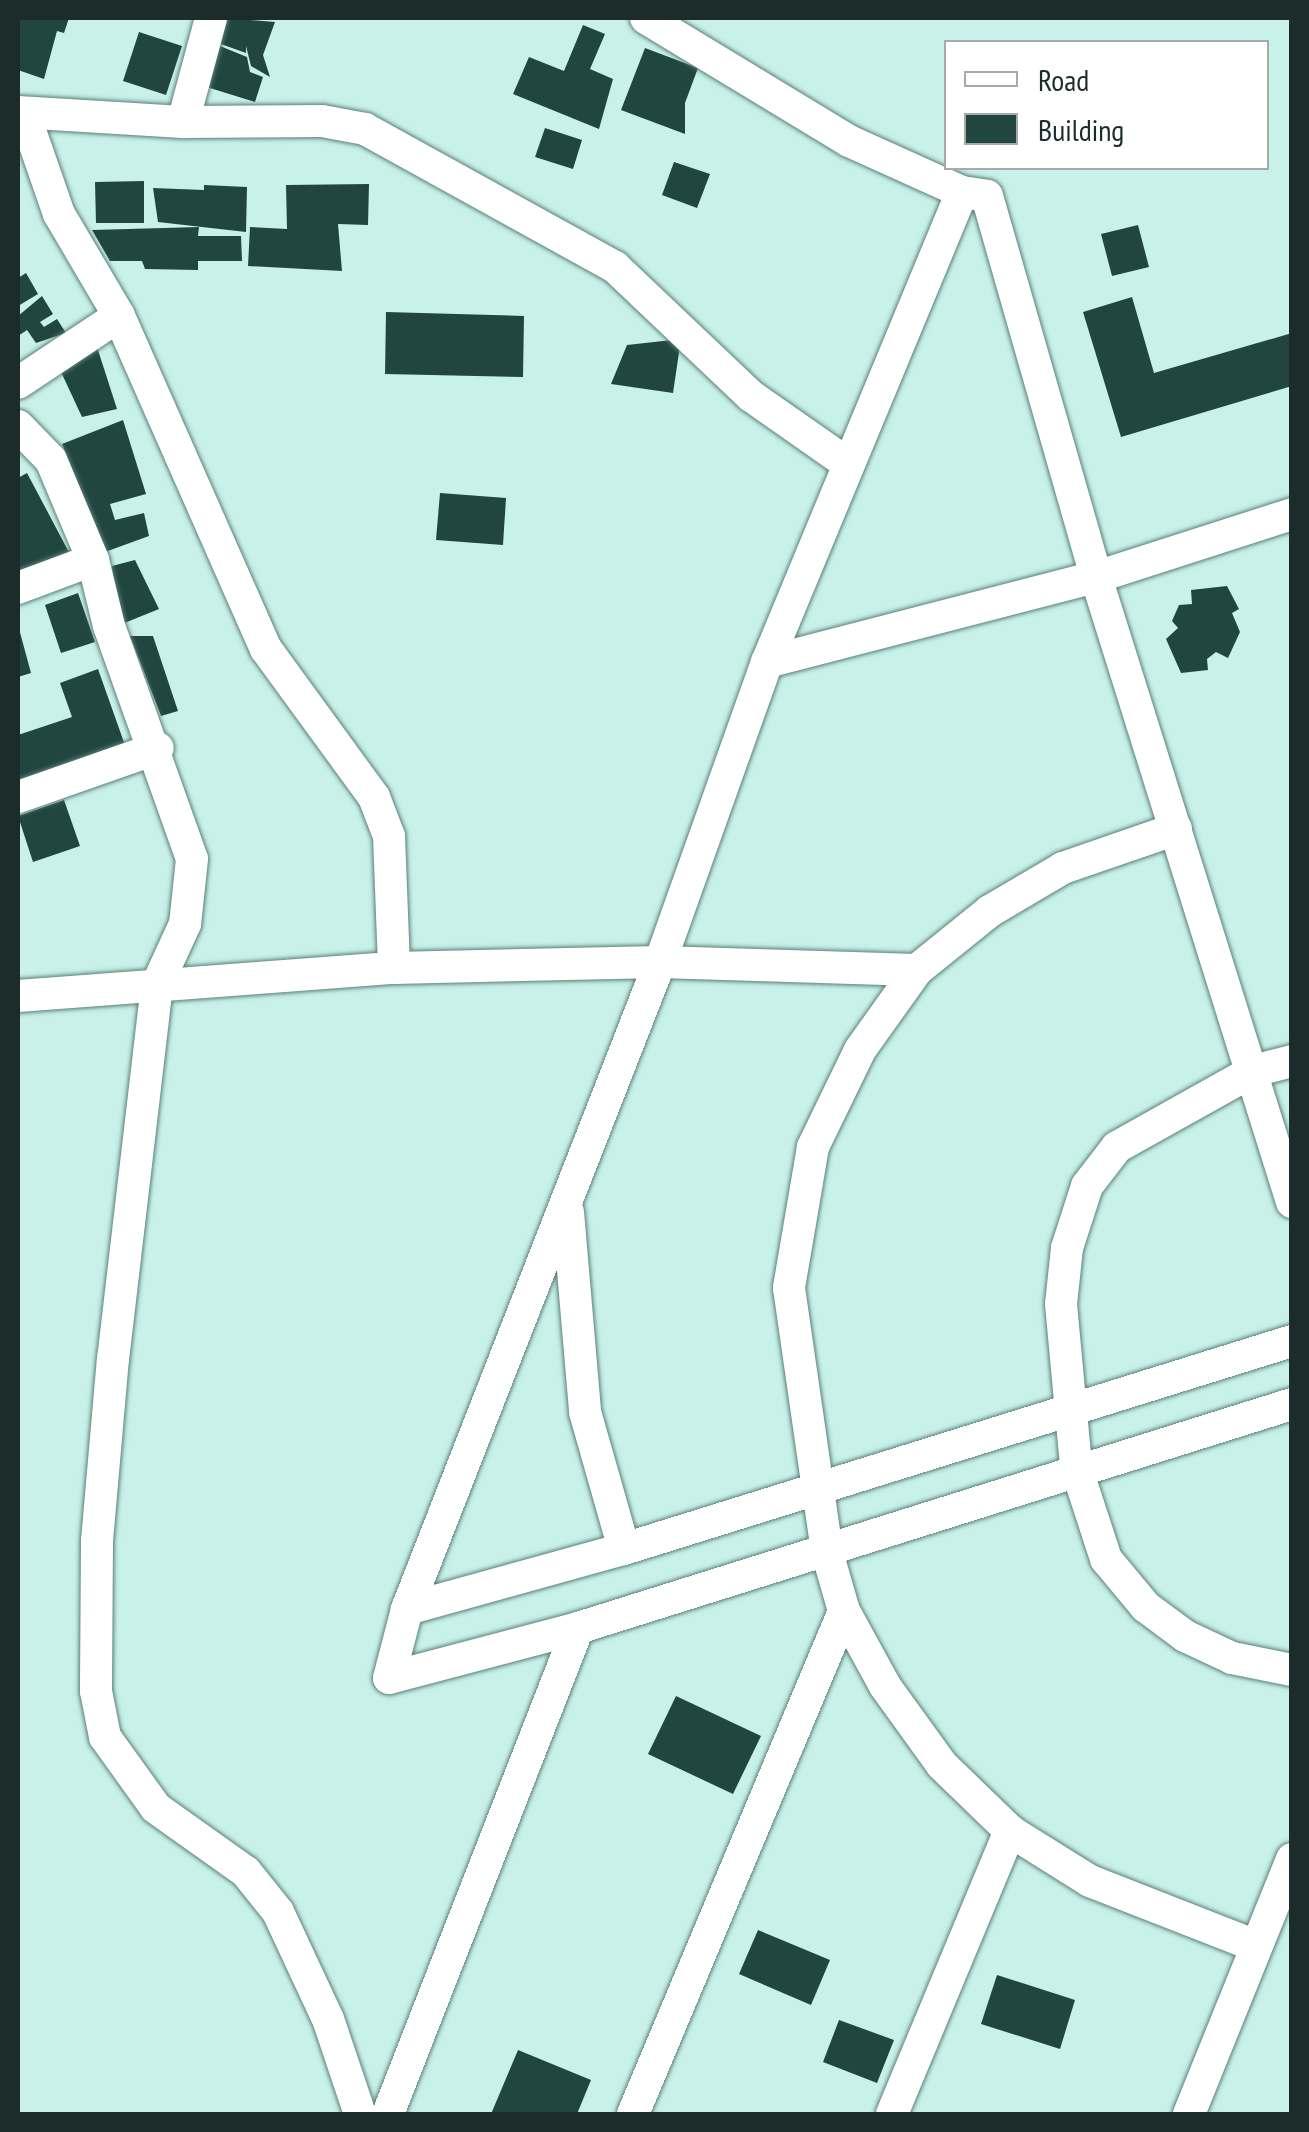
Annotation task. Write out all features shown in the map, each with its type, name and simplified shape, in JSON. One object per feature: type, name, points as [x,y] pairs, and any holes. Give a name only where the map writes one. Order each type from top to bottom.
[{"type":"street","points":[[183,122],[211,18]]},
{"type":"street","points":[[646,18],[849,141],[962,192],[987,196],[1096,577],[1292,1202]]},
{"type":"street","points":[[394,968],[389,836],[374,797],[266,650],[120,316],[59,214],[22,114],[183,122],[306,120],[365,128],[616,267],[750,396],[848,464]]},
{"type":"street","points":[[962,192],[768,662],[660,962],[406,1609],[388,1675],[393,1682],[578,1628],[826,1552],[1076,1467],[1292,1404]]},
{"type":"street","points":[[18,383],[120,316]]},
{"type":"street","points":[[18,426],[51,460],[93,560],[109,626],[158,748],[192,859],[185,924],[157,985],[112,1358],[97,1541],[96,1691],[105,1737],[121,1768],[156,1808],[246,1872],[278,1912],[328,2018],[360,2114]]},
{"type":"street","points":[[768,662],[1096,577],[1292,514]]},
{"type":"street","points":[[18,588],[93,560]]},
{"type":"street","points":[[18,797],[158,748]]},
{"type":"street","points":[[1176,828],[1063,868],[990,911],[917,970],[860,1050],[813,1146],[796,1216],[789,1288],[826,1552],[844,1612],[886,1686],[942,1764],[1010,1831],[1090,1881],[1256,1946]]},
{"type":"street","points":[[18,996],[394,968],[660,962],[917,970]]},
{"type":"street","points":[[1292,1061],[1253,1071],[1117,1148],[1086,1186],[1067,1248],[1061,1304],[1066,1408],[1076,1467],[1106,1558],[1146,1607],[1185,1636],[1232,1658],[1292,1670]]},
{"type":"street","points":[[568,1202],[585,1412],[624,1549]]},
{"type":"street","points":[[406,1609],[624,1549],[1066,1408],[1292,1341]]},
{"type":"street","points":[[633,2114],[844,1612]]},
{"type":"street","points":[[388,2114],[578,1628]]},
{"type":"street","points":[[892,2114],[1010,1831]]},
{"type":"street","points":[[1189,2114],[1292,1859]]},
{"type":"building","points":[[18,18],[69,18],[64,33],[57,31],[44,79],[18,70]]},
{"type":"building","points":[[227,18],[275,22],[263,55],[270,77],[251,66],[246,46],[246,53],[218,43]]},
{"type":"building","points":[[583,25],[605,34],[590,69],[613,79],[599,129],[513,94],[529,57],[564,71]]},
{"type":"building","points":[[139,32],[182,46],[166,95],[123,81]]},
{"type":"building","points":[[220,46],[247,57],[250,72],[263,77],[255,102],[197,84]]},
{"type":"building","points":[[645,48],[698,68],[685,103],[685,134],[621,110]]},
{"type":"building","points":[[545,128],[582,140],[573,169],[535,157]]},
{"type":"building","points":[[674,162],[710,174],[697,208],[662,195]]},
{"type":"building","points":[[144,181],[144,223],[96,223],[95,182]]},
{"type":"building","points":[[369,184],[368,225],[338,224],[342,271],[248,266],[250,227],[287,229],[286,185]]},
{"type":"building","points":[[204,185],[247,187],[246,232],[158,222],[153,188],[204,190]]},
{"type":"building","points":[[1138,225],[1149,267],[1112,276],[1101,234]]},
{"type":"building","points":[[199,227],[198,236],[241,236],[242,261],[198,261],[198,270],[145,269],[142,261],[110,261],[92,230]]},
{"type":"building","points":[[26,273],[38,294],[18,306],[18,278]]},
{"type":"building","points":[[42,296],[53,314],[40,322],[44,327],[57,319],[66,333],[36,343],[27,330],[18,336],[18,316]]},
{"type":"building","points":[[1132,297],[1154,373],[1292,333],[1292,386],[1121,437],[1083,312]]},
{"type":"building","points":[[386,312],[524,316],[523,377],[385,374]]},
{"type":"building","points":[[681,339],[673,393],[611,384],[627,345]]},
{"type":"building","points":[[97,347],[117,409],[82,417],[55,359]]},
{"type":"building","points":[[123,420],[146,494],[110,504],[115,520],[144,513],[149,536],[105,552],[62,444]]},
{"type":"building","points":[[27,473],[71,556],[18,573],[18,478]]},
{"type":"building","points":[[440,493],[506,498],[503,545],[436,540]]},
{"type":"building","points":[[135,560],[159,609],[117,626],[112,566]]},
{"type":"building","points":[[1227,586],[1239,609],[1232,613],[1240,632],[1228,658],[1216,652],[1207,659],[1208,670],[1181,673],[1166,639],[1178,628],[1172,621],[1179,605],[1192,604],[1191,590]]},
{"type":"building","points":[[78,593],[95,642],[61,653],[45,605]]},
{"type":"building","points":[[18,625],[31,673],[18,677]]},
{"type":"building","points":[[130,636],[153,636],[178,711],[161,716]]},
{"type":"building","points":[[98,669],[126,748],[18,782],[18,735],[72,717],[60,683]]},
{"type":"building","points":[[64,800],[80,846],[33,862],[18,816]]},
{"type":"building","points":[[676,1696],[761,1736],[733,1794],[648,1754]]},
{"type":"building","points":[[758,1930],[830,1960],[811,2005],[739,1974]]},
{"type":"building","points":[[997,1975],[1075,2000],[1060,2049],[981,2024]]},
{"type":"building","points":[[839,2020],[894,2040],[877,2083],[823,2062]]},
{"type":"building","points":[[518,2050],[591,2080],[577,2114],[491,2114]]}]
